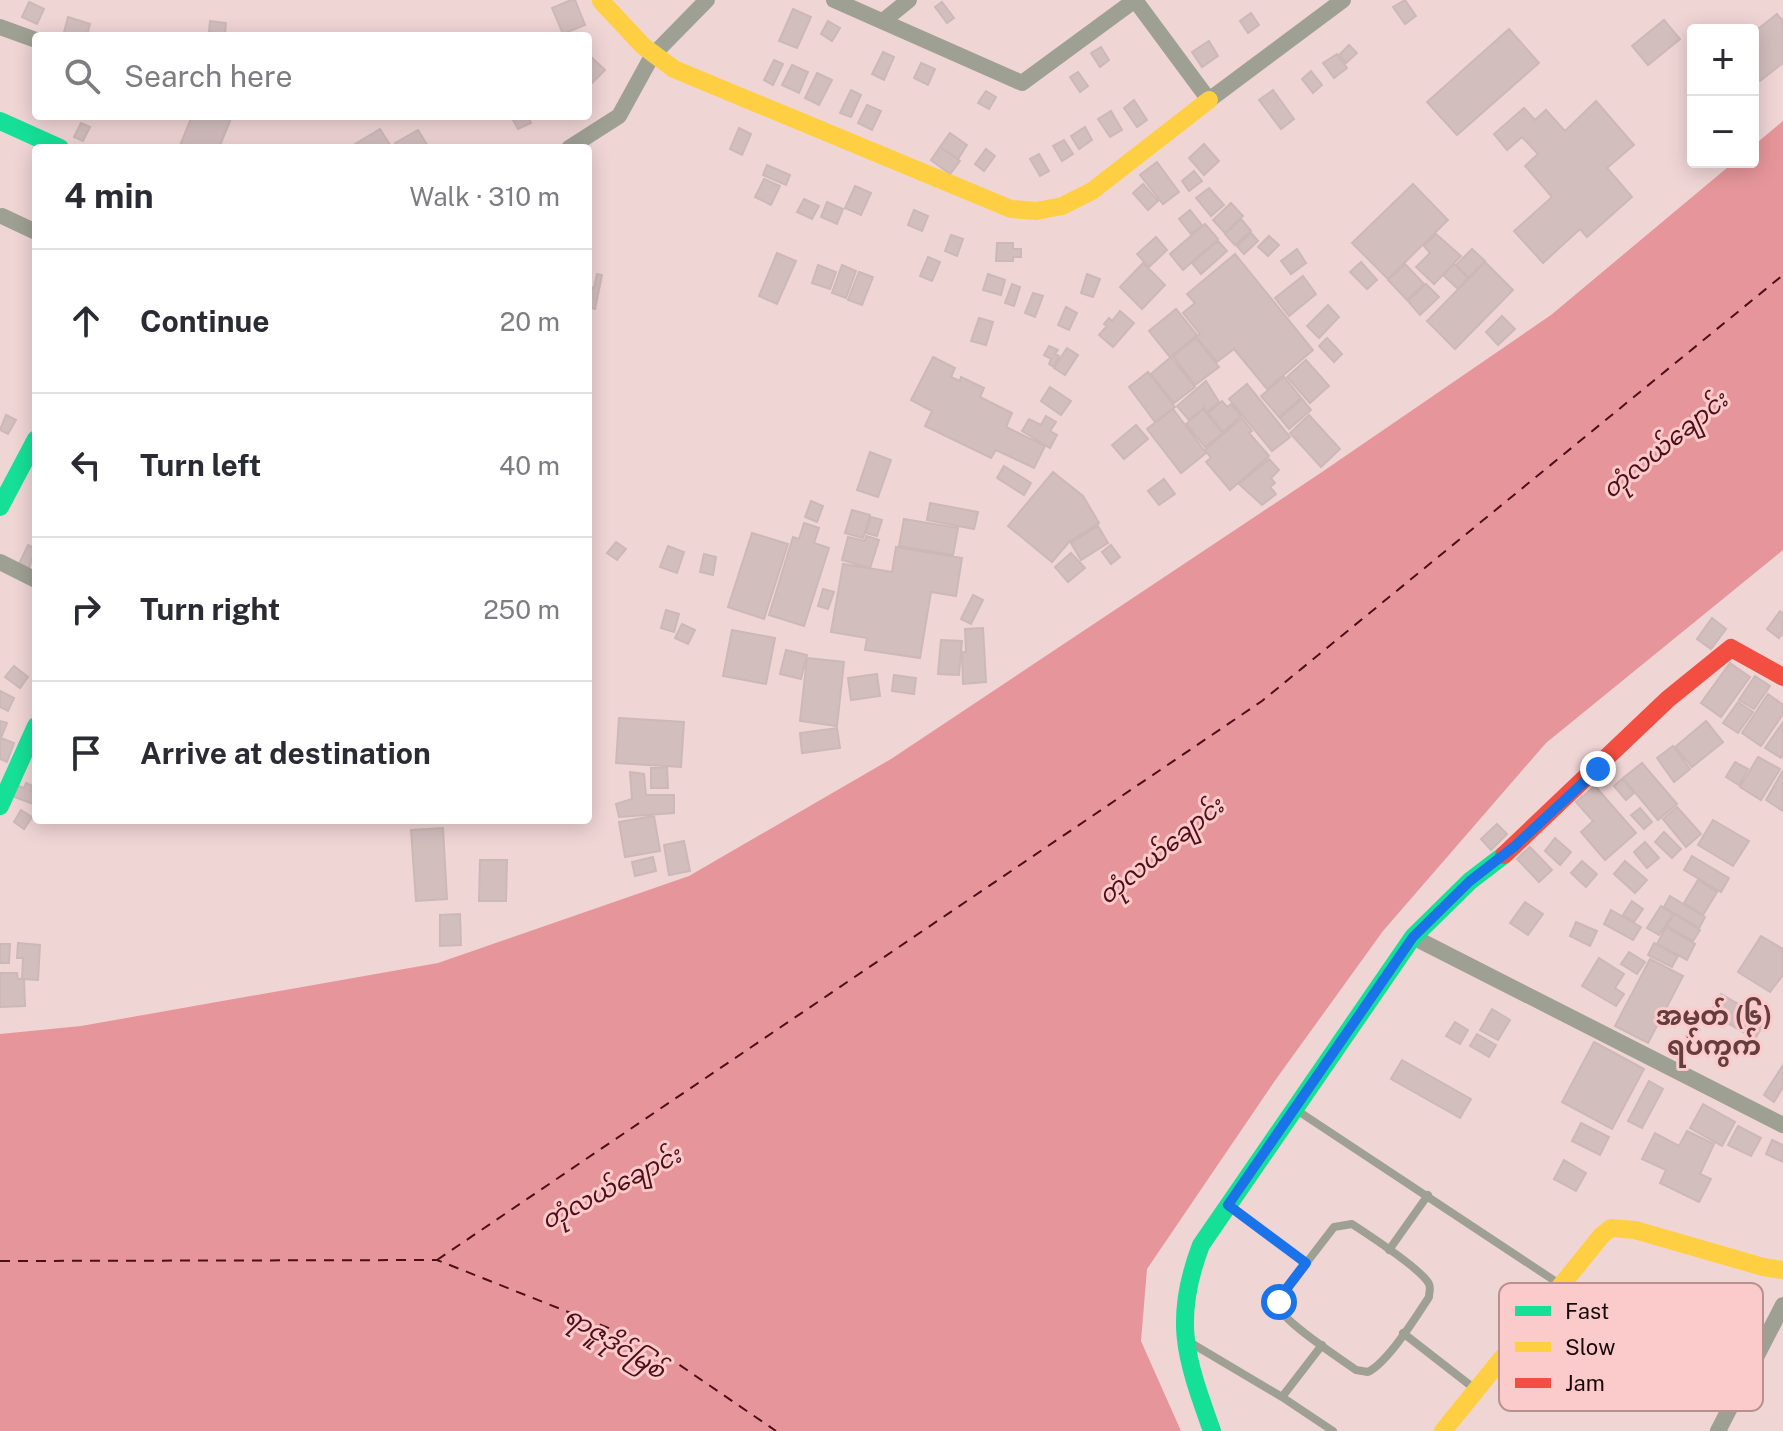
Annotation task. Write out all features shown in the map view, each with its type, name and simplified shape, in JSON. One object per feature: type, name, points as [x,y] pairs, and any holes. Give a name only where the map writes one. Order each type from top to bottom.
[{"type":"street","points":[[575,144],[619,116],[652,56],[707,0]]},
{"type":"street","points":[[834,0],[1022,83],[1135,0],[1209,100]]},
{"type":"street","points":[[883,21],[909,0]]},
{"type":"street","points":[[601,1],[638,44],[674,69],[1011,209],[1036,211],[1062,206],[1092,191],[1343,0]]},
{"type":"street","points":[[0,27],[32,39]]},
{"type":"street","points":[[0,121],[51,144]]},
{"type":"street","points":[[2,216],[32,230]]},
{"type":"street","points":[[0,507],[32,447]]},
{"type":"street","points":[[0,562],[32,578]]},
{"type":"street","points":[[1212,1431],[1183,1338],[1181,1316],[1192,1263],[1228,1205],[1413,937],[1470,881],[1525,836],[1668,699],[1731,648],[1783,677]]},
{"type":"street","points":[[0,806],[32,735]]},
{"type":"street","points":[[1413,937],[1783,1125]]},
{"type":"street","points":[[1563,1283],[1602,1235],[1611,1228],[1619,1227],[1783,1270]]},
{"type":"street","points":[[1763,1344],[1783,1305]]},
{"type":"street","points":[[1443,1431],[1499,1362]]},
{"type":"street","points":[[1718,1431],[1728,1411]]},
{"type":"lane","points":[[1294,1109],[1558,1283]]},
{"type":"lane","points":[[1389,1250],[1428,1195]]},
{"type":"lane","points":[[1228,1205],[1306,1263]]},
{"type":"lane","points":[[1352,1224],[1414,1268],[1428,1283],[1429,1297],[1379,1364],[1368,1372],[1356,1370],[1294,1324],[1280,1309],[1279,1302],[1284,1292],[1306,1263],[1334,1227],[1352,1224]]},
{"type":"lane","points":[[1403,1333],[1476,1390]]},
{"type":"lane","points":[[1183,1338],[1333,1431]]},
{"type":"lane","points":[[1282,1397],[1322,1345]]},
{"type":"water","points":[[1783,121],[1783,550],[1546,743],[1383,931],[1274,1082],[1147,1269],[1141,1341],[1181,1431],[0,1431],[0,1034],[81,1026],[438,963],[689,876],[891,759],[1322,472],[1551,315],[1727,168],[1759,168],[1759,141]]},
{"type":"building","points":[[575,0],[585,25],[562,32],[552,8]]},
{"type":"building","points":[[1405,0],[1416,16],[1405,24],[1393,7]]},
{"type":"building","points":[[29,2],[44,9],[37,24],[22,17]]},
{"type":"building","points":[[942,2],[954,18],[947,23],[935,7]]},
{"type":"building","points":[[793,9],[811,17],[797,48],[779,41]]},
{"type":"building","points":[[1251,13],[1259,25],[1248,33],[1240,21]]},
{"type":"building","points":[[1777,14],[1783,21],[1783,63],[1760,81],[1759,80],[1759,28]]},
{"type":"building","points":[[68,17],[90,24],[88,32],[64,32]]},
{"type":"building","points":[[1664,20],[1680,39],[1648,65],[1632,46]]},
{"type":"building","points":[[210,21],[226,23],[225,32],[209,32]]},
{"type":"building","points":[[828,21],[840,28],[832,41],[821,34]]},
{"type":"building","points":[[1509,29],[1539,63],[1457,135],[1427,102]]},
{"type":"building","points":[[1209,41],[1218,56],[1202,67],[1192,52]]},
{"type":"building","points":[[1349,45],[1357,53],[1346,63],[1339,55]]},
{"type":"building","points":[[1101,47],[1109,60],[1100,67],[1091,53]]},
{"type":"building","points":[[883,52],[894,57],[884,80],[872,74]]},
{"type":"building","points":[[1337,54],[1347,68],[1334,78],[1323,63]]},
{"type":"building","points":[[592,58],[605,70],[592,83]]},
{"type":"building","points":[[774,60],[783,64],[773,85],[764,80]]},
{"type":"building","points":[[921,63],[935,69],[928,85],[914,78]]},
{"type":"building","points":[[792,65],[808,72],[799,93],[782,85]]},
{"type":"building","points":[[1311,71],[1322,85],[1313,93],[1302,79]]},
{"type":"building","points":[[1078,72],[1088,86],[1080,92],[1070,77]]},
{"type":"building","points":[[817,73],[832,80],[819,105],[805,98]]},
{"type":"building","points":[[851,90],[861,95],[851,117],[840,113]]},
{"type":"building","points":[[1273,90],[1294,119],[1281,129],[1259,100]]},
{"type":"building","points":[[986,91],[996,97],[989,109],[978,103]]},
{"type":"building","points":[[1134,100],[1147,120],[1137,127],[1124,108]]},
{"type":"building","points":[[1596,101],[1634,145],[1607,168],[1632,197],[1587,237],[1580,229],[1543,263],[1514,231],[1552,197],[1525,166],[1538,154],[1522,137],[1507,150],[1494,134],[1524,108],[1535,120],[1546,110],[1565,131]]},
{"type":"building","points":[[867,105],[881,111],[872,130],[858,123]]},
{"type":"building","points":[[1111,111],[1122,130],[1110,137],[1098,119]]},
{"type":"building","points":[[190,120],[230,120],[221,144],[181,144]]},
{"type":"building","points":[[513,120],[530,120],[531,123],[518,129]]},
{"type":"building","points":[[81,123],[90,127],[83,141],[74,137]]},
{"type":"building","points":[[1085,127],[1092,140],[1079,149],[1071,136]]},
{"type":"building","points":[[739,128],[751,134],[742,155],[730,149]]},
{"type":"building","points":[[380,129],[389,144],[355,144]]},
{"type":"building","points":[[418,130],[427,144],[396,144]]},
{"type":"building","points":[[950,133],[967,145],[958,159],[940,147]]},
{"type":"building","points":[[1064,140],[1073,154],[1062,161],[1053,146]]},
{"type":"building","points":[[1204,144],[1219,161],[1204,175],[1189,158]]},
{"type":"building","points":[[940,147],[960,161],[950,174],[931,160]]},
{"type":"building","points":[[986,149],[995,156],[984,171],[975,164]]},
{"type":"building","points":[[1039,154],[1049,171],[1040,176],[1030,159]]},
{"type":"building","points":[[1157,162],[1179,192],[1163,204],[1140,175]]},
{"type":"building","points":[[767,165],[790,175],[786,185],[763,175]]},
{"type":"building","points":[[1194,171],[1202,181],[1189,191],[1182,181]]},
{"type":"building","points":[[764,179],[780,186],[771,205],[755,197]]},
{"type":"building","points":[[1143,184],[1158,201],[1148,210],[1133,193]]},
{"type":"building","points":[[1413,184],[1448,220],[1388,279],[1352,243]]},
{"type":"building","points":[[855,186],[871,193],[861,215],[845,208]]},
{"type":"building","points":[[1209,188],[1224,205],[1211,216],[1196,198]]},
{"type":"building","points":[[804,199],[819,206],[812,219],[797,212]]},
{"type":"building","points":[[827,202],[843,209],[837,224],[821,217]]},
{"type":"building","points":[[1231,203],[1243,216],[1225,233],[1213,220]]},
{"type":"building","points":[[914,210],[928,216],[922,231],[908,225]]},
{"type":"building","points":[[1190,210],[1202,225],[1191,234],[1179,219]]},
{"type":"building","points":[[1241,219],[1251,231],[1235,245],[1225,234]]},
{"type":"building","points":[[1205,224],[1218,239],[1183,270],[1170,254]]},
{"type":"building","points":[[1251,233],[1258,241],[1244,254],[1237,246]]},
{"type":"building","points":[[1436,234],[1461,256],[1434,284],[1416,267],[1430,253],[1424,246]]},
{"type":"building","points":[[951,235],[963,239],[957,256],[945,251]]},
{"type":"building","points":[[1269,236],[1279,245],[1268,256],[1258,247]]},
{"type":"building","points":[[1156,237],[1167,250],[1149,267],[1137,254]]},
{"type":"building","points":[[1218,241],[1227,251],[1201,274],[1192,263]]},
{"type":"building","points":[[997,243],[1013,243],[1013,249],[1021,249],[1021,257],[1013,257],[1013,261],[996,261]]},
{"type":"building","points":[[1297,249],[1306,263],[1291,274],[1281,261]]},
{"type":"building","points":[[1472,249],[1485,261],[1469,278],[1456,265]]},
{"type":"building","points":[[777,253],[796,261],[777,304],[759,296]]},
{"type":"building","points":[[1235,254],[1313,350],[1267,389],[1234,349],[1217,362],[1196,337],[1200,334],[1183,313],[1195,303],[1187,294]]},
{"type":"building","points":[[928,257],[940,262],[932,281],[920,276]]},
{"type":"building","points":[[1361,262],[1377,280],[1367,289],[1350,272]]},
{"type":"building","points":[[1485,262],[1513,290],[1455,349],[1427,321]]},
{"type":"building","points":[[1143,263],[1165,285],[1142,309],[1120,287]]},
{"type":"building","points":[[1405,264],[1424,284],[1407,300],[1388,280]]},
{"type":"building","points":[[1454,264],[1468,278],[1458,289],[1443,275]]},
{"type":"building","points":[[818,265],[836,272],[830,289],[812,283]]},
{"type":"building","points":[[842,265],[856,271],[846,298],[832,293]]},
{"type":"building","points":[[859,272],[873,277],[862,305],[848,300]]},
{"type":"building","points":[[597,274],[602,275],[595,309],[592,308]]},
{"type":"building","points":[[988,274],[1005,280],[1001,295],[983,290]]},
{"type":"building","points":[[1087,274],[1100,279],[1093,297],[1081,293]]},
{"type":"building","points":[[1303,276],[1316,294],[1289,316],[1275,298]]},
{"type":"building","points":[[1012,284],[1020,287],[1014,306],[1005,303]]},
{"type":"building","points":[[1426,284],[1439,297],[1420,315],[1408,301]]},
{"type":"building","points":[[1033,293],[1043,296],[1035,317],[1025,313]]},
{"type":"building","points":[[1328,305],[1339,317],[1319,338],[1307,326]]},
{"type":"building","points":[[1066,307],[1077,313],[1069,330],[1058,325]]},
{"type":"building","points":[[1176,309],[1197,335],[1170,357],[1149,331]]},
{"type":"building","points":[[1120,311],[1134,323],[1113,347],[1099,335],[1109,318],[1112,321]]},
{"type":"building","points":[[1502,316],[1515,329],[1498,345],[1486,332]]},
{"type":"building","points":[[979,318],[993,322],[986,345],[971,341]]},
{"type":"building","points":[[1196,338],[1219,367],[1195,385],[1173,356]]},
{"type":"building","points":[[1327,338],[1342,354],[1334,362],[1319,346]]},
{"type":"building","points":[[1049,346],[1058,350],[1054,367],[1049,364],[1051,359],[1044,355]]},
{"type":"building","points":[[1067,348],[1078,355],[1065,375],[1054,368]]},
{"type":"building","points":[[933,357],[955,368],[951,377],[960,381],[961,377],[984,388],[980,397],[1012,413],[1006,427],[1045,446],[1034,468],[996,450],[991,458],[925,426],[932,411],[911,400]]},
{"type":"building","points":[[1171,357],[1195,387],[1174,403],[1151,374]]},
{"type":"building","points":[[1306,360],[1329,386],[1310,403],[1287,377]]},
{"type":"building","points":[[1148,372],[1175,407],[1155,422],[1129,387]]},
{"type":"building","points":[[1284,377],[1301,398],[1279,417],[1261,396]]},
{"type":"building","points":[[1206,381],[1219,402],[1207,412],[1204,408],[1189,420],[1177,406]]},
{"type":"building","points":[[1247,384],[1290,437],[1272,451],[1229,399]]},
{"type":"building","points":[[1050,387],[1071,401],[1061,415],[1041,401]]},
{"type":"building","points":[[1302,399],[1311,410],[1289,429],[1280,418]]},
{"type":"building","points":[[1222,401],[1227,407],[1231,404],[1241,416],[1223,432],[1208,413]]},
{"type":"building","points":[[1173,409],[1206,453],[1181,473],[1147,429]]},
{"type":"building","points":[[1203,409],[1223,433],[1205,447],[1186,424]]},
{"type":"building","points":[[6,415],[16,420],[8,434],[0,430]]},
{"type":"building","points":[[1309,415],[1340,449],[1321,467],[1290,433]]},
{"type":"building","points":[[1046,416],[1056,422],[1050,431],[1057,435],[1050,448],[1022,431],[1029,419],[1041,425]]},
{"type":"building","points":[[1242,418],[1252,431],[1249,433],[1269,456],[1230,490],[1206,462],[1211,458],[1205,450]]},
{"type":"building","points":[[1136,425],[1148,439],[1124,459],[1112,445]]},
{"type":"building","points":[[870,452],[891,460],[878,497],[857,490]]},
{"type":"building","points":[[1269,459],[1279,470],[1271,478],[1275,483],[1270,487],[1276,494],[1262,505],[1239,484]]},
{"type":"building","points":[[1004,466],[1031,483],[1024,495],[997,478]]},
{"type":"building","points":[[1053,472],[1083,496],[1099,523],[1069,542],[1052,562],[1008,526]]},
{"type":"building","points":[[1164,479],[1175,494],[1159,505],[1148,491]]},
{"type":"building","points":[[811,501],[823,506],[817,522],[805,517]]},
{"type":"building","points":[[930,503],[978,512],[974,529],[927,520]]},
{"type":"building","points":[[852,510],[870,515],[863,538],[845,533]]},
{"type":"building","points":[[871,517],[882,520],[877,536],[866,533]]},
{"type":"building","points":[[904,519],[958,528],[953,555],[899,546]]},
{"type":"building","points":[[804,523],[819,528],[814,543],[829,548],[804,626],[769,615],[793,537],[799,539]]},
{"type":"building","points":[[1098,526],[1108,543],[1081,560],[1071,543]]},
{"type":"building","points":[[752,533],[788,544],[764,619],[728,607]]},
{"type":"building","points":[[866,536],[879,540],[870,568],[842,560],[848,537],[865,541]]},
{"type":"building","points":[[616,542],[626,549],[617,560],[607,553]]},
{"type":"building","points":[[28,545],[32,547],[28,571],[18,566]]},
{"type":"building","points":[[1111,545],[1120,557],[1111,564],[1102,552]]},
{"type":"building","points":[[668,546],[684,552],[677,573],[660,567]]},
{"type":"building","points":[[896,547],[962,558],[956,596],[931,592],[920,658],[865,650],[867,638],[831,632],[843,564],[892,572]]},
{"type":"building","points":[[1071,553],[1085,568],[1068,582],[1055,567]]},
{"type":"building","points":[[704,554],[716,557],[713,575],[700,572]]},
{"type":"building","points":[[823,589],[834,592],[828,609],[818,606]]},
{"type":"building","points":[[973,595],[983,600],[971,624],[961,619]]},
{"type":"building","points":[[666,610],[679,614],[674,632],[661,628]]},
{"type":"building","points":[[1780,611],[1783,613],[1783,633],[1779,638],[1767,629]]},
{"type":"building","points":[[1712,618],[1726,629],[1711,649],[1697,639]]},
{"type":"building","points":[[682,624],[695,630],[688,644],[675,638]]},
{"type":"building","points":[[983,628],[986,682],[963,684],[965,629]]},
{"type":"building","points":[[732,630],[775,638],[766,684],[723,676]]},
{"type":"building","points":[[941,640],[962,641],[959,675],[938,674]]},
{"type":"building","points":[[786,650],[807,655],[801,679],[780,674]]},
{"type":"building","points":[[807,658],[844,662],[837,726],[800,721]]},
{"type":"building","points":[[1730,663],[1750,677],[1721,717],[1701,703]]},
{"type":"building","points":[[14,666],[28,677],[20,688],[5,677]]},
{"type":"building","points":[[877,674],[880,696],[851,700],[848,678]]},
{"type":"building","points":[[894,675],[916,678],[914,694],[892,691]]},
{"type":"building","points":[[1755,676],[1770,686],[1754,709],[1739,700]]},
{"type":"building","points":[[0,691],[14,698],[8,711],[0,707]]},
{"type":"building","points":[[1768,694],[1783,705],[1783,714],[1761,746],[1742,733]]},
{"type":"building","points":[[1738,702],[1753,712],[1738,733],[1723,723]]},
{"type":"building","points":[[619,718],[684,722],[681,767],[616,763]]},
{"type":"building","points":[[0,721],[7,723],[1,738],[14,743],[7,762],[0,759]]},
{"type":"building","points":[[1706,721],[1723,742],[1692,767],[1675,747]]},
{"type":"building","points":[[1783,722],[1783,754],[1781,758],[1765,748]]},
{"type":"building","points":[[837,728],[840,748],[802,753],[800,733]]},
{"type":"building","points":[[1673,746],[1690,769],[1674,782],[1657,758]]},
{"type":"building","points":[[1758,757],[1780,769],[1761,800],[1740,787]]},
{"type":"building","points":[[1735,762],[1748,769],[1739,785],[1726,777]]},
{"type":"building","points":[[1642,763],[1677,804],[1658,820],[1623,778]]},
{"type":"building","points":[[667,767],[668,788],[651,788],[651,768]]},
{"type":"building","points":[[630,772],[644,774],[646,795],[674,795],[674,813],[619,817],[616,804],[632,799]]},
{"type":"building","points":[[1783,773],[1783,811],[1766,800]]},
{"type":"building","points":[[1622,779],[1634,793],[1626,800],[1614,786]]},
{"type":"building","points":[[26,783],[32,786],[32,804],[9,795],[13,784],[24,788]]},
{"type":"building","points":[[1595,786],[1636,833],[1605,860],[1581,832],[1593,821],[1576,802]]},
{"type":"building","points":[[1677,807],[1701,834],[1686,847],[1663,819]]},
{"type":"building","points":[[1640,808],[1652,822],[1644,829],[1631,815]]},
{"type":"building","points":[[21,810],[32,817],[24,829],[14,822]]},
{"type":"building","points":[[654,816],[660,851],[625,857],[619,822]]},
{"type":"building","points":[[1713,820],[1749,841],[1733,866],[1698,845]]},
{"type":"building","points":[[1497,824],[1507,834],[1491,850],[1481,839]]},
{"type":"building","points":[[443,828],[447,899],[416,901],[411,830]]},
{"type":"building","points":[[1664,832],[1681,849],[1672,858],[1655,842]]},
{"type":"building","points":[[1555,838],[1571,852],[1560,865],[1545,851]]},
{"type":"building","points":[[684,841],[690,871],[669,875],[664,845]]},
{"type":"building","points":[[1645,842],[1659,858],[1647,868],[1634,852]]},
{"type":"building","points":[[1530,847],[1552,870],[1539,882],[1517,859]]},
{"type":"building","points":[[1692,856],[1729,878],[1721,892],[1684,870]]},
{"type":"building","points":[[653,857],[656,871],[635,876],[632,862]]},
{"type":"building","points":[[480,860],[507,860],[506,901],[479,901]]},
{"type":"building","points":[[1582,861],[1597,874],[1586,887],[1571,873]]},
{"type":"building","points":[[1625,861],[1647,880],[1635,893],[1614,874]]},
{"type":"building","points":[[1698,880],[1717,892],[1703,915],[1684,903]]},
{"type":"building","points":[[1670,896],[1705,917],[1699,928],[1664,907]]},
{"type":"building","points":[[1632,901],[1643,909],[1634,922],[1623,915]]},
{"type":"building","points":[[1525,902],[1543,914],[1528,935],[1510,923]]},
{"type":"building","points":[[1661,906],[1673,914],[1659,935],[1647,928]]},
{"type":"building","points":[[1611,910],[1641,927],[1633,940],[1604,924]]},
{"type":"building","points":[[460,914],[461,945],[440,946],[440,915]]},
{"type":"building","points":[[1674,914],[1700,930],[1693,941],[1667,926]]},
{"type":"building","points":[[1576,922],[1597,931],[1590,946],[1570,936]]},
{"type":"building","points":[[1666,927],[1695,944],[1687,960],[1657,944]]},
{"type":"building","points":[[1761,936],[1783,949],[1783,975],[1770,992],[1738,972]]},
{"type":"building","points":[[18,943],[40,945],[38,980],[22,979],[23,958],[17,958]]},
{"type":"building","points":[[1654,943],[1678,956],[1672,967],[1648,955]]},
{"type":"building","points":[[0,944],[10,944],[9,963],[0,963]]},
{"type":"building","points":[[1629,952],[1645,962],[1637,974],[1621,964]]},
{"type":"building","points":[[1599,958],[1624,974],[1615,988],[1624,994],[1616,1006],[1582,986]]},
{"type":"building","points":[[1650,959],[1683,976],[1648,1043],[1615,1026]]},
{"type":"building","points":[[0,973],[17,973],[18,979],[24,979],[25,1006],[0,1007]]},
{"type":"building","points":[[1721,994],[1766,1020],[1755,1039],[1710,1013]]},
{"type":"building","points":[[1492,1009],[1510,1020],[1498,1040],[1480,1030]]},
{"type":"building","points":[[1455,1022],[1468,1030],[1460,1044],[1446,1036]]},
{"type":"building","points":[[1477,1034],[1496,1045],[1489,1057],[1470,1046]]},
{"type":"building","points":[[1594,1042],[1644,1069],[1612,1129],[1562,1102]]},
{"type":"building","points":[[1402,1060],[1471,1099],[1460,1118],[1391,1079]]},
{"type":"building","points":[[1783,1065],[1783,1087],[1774,1102],[1764,1095]]},
{"type":"building","points":[[1649,1081],[1663,1089],[1642,1128],[1628,1121]]},
{"type":"building","points":[[1703,1104],[1735,1122],[1722,1146],[1690,1128]]},
{"type":"building","points":[[1581,1123],[1609,1137],[1600,1155],[1572,1141]]},
{"type":"building","points":[[1738,1126],[1761,1138],[1751,1156],[1728,1145]]},
{"type":"building","points":[[1687,1131],[1714,1144],[1700,1174],[1711,1179],[1699,1202],[1660,1183],[1666,1170],[1642,1159],[1655,1133],[1679,1146]]},
{"type":"building","points":[[1772,1140],[1783,1145],[1783,1162],[1766,1154]]},
{"type":"building","points":[[1564,1160],[1586,1173],[1576,1191],[1554,1179]]},
{"type":"ferry route","points":[[437,1260],[1262,701],[1783,275]]},
{"type":"ferry route","points":[[0,1261],[437,1260],[649,1344],[776,1431]]},
{"type":"traffic: fast","points":[[0,121],[51,144]]},
{"type":"traffic: fast","points":[[0,507],[32,447]]},
{"type":"traffic: fast","points":[[0,806],[32,735]]},
{"type":"traffic: fast","points":[[1212,1431],[1195,1382],[1186,1339],[1187,1296],[1201,1245],[1413,937],[1470,881],[1504,855]]},
{"type":"traffic: slow","points":[[601,1],[643,46],[674,69],[1011,209],[1036,211],[1062,206],[1092,191],[1209,100]]},
{"type":"traffic: slow","points":[[1563,1283],[1611,1228],[1635,1230],[1783,1270]]},
{"type":"traffic: slow","points":[[1443,1431],[1499,1362]]},
{"type":"traffic: jam","points":[[1504,855],[1668,699],[1731,648],[1783,677]]},
{"type":"district","name":"အမှတ် (၆) ရပ်ကွက်","points":[[1714,1031]]},
{"type":"route","points":[[1279,1302],[1306,1263],[1228,1205],[1413,937],[1441,907],[1515,846],[1598,769]]},
{"type":"water label","name":"တုံလယ်ချောင်း","points":[[1665,445]]},
{"type":"water label","name":"တုံလယ်ချောင်း","points":[[1161,851]]},
{"type":"water label","name":"တုံလယ်ချောင်း","points":[[611,1188]]},
{"type":"water label","name":"ရာဇူဒိုင်မြစ်","points":[[615,1343]]}]
